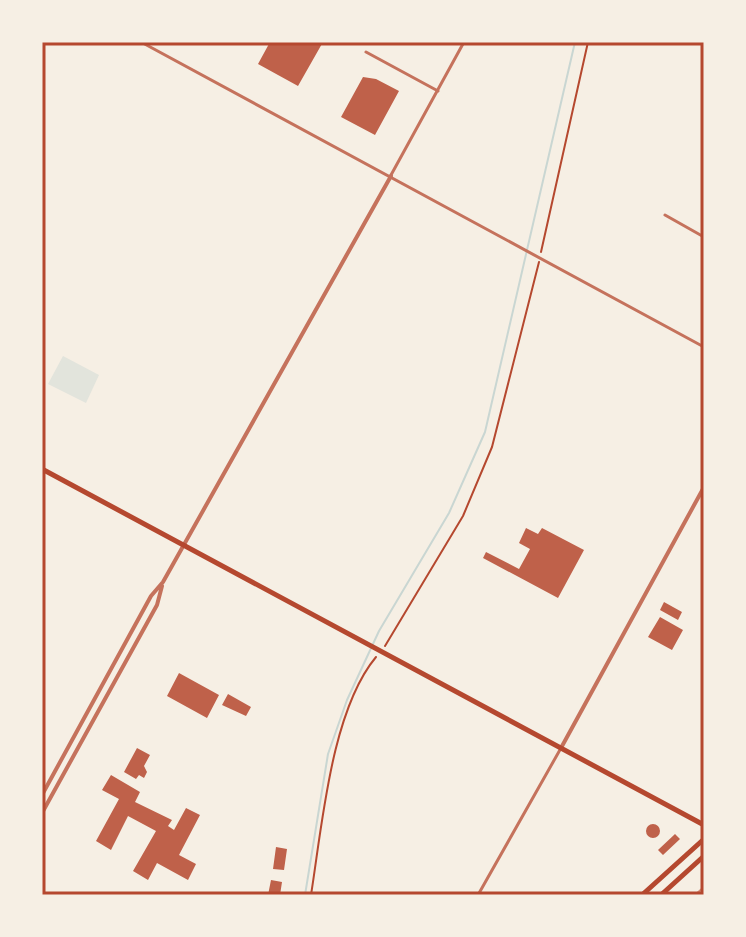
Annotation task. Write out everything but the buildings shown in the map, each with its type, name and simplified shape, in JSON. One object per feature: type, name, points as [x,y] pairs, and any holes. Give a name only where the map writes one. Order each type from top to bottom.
[{"type":"main road","points":[[42,469],[704,825]]},
{"type":"main road","points":[[642,895],[704,839]]},
{"type":"main road","points":[[661,895],[704,856]]},
{"type":"street","points":[[141,42],[704,347]]},
{"type":"street","points":[[42,795],[464,42]]},
{"type":"street","points":[[366,52],[438,91]]},
{"type":"street","points":[[665,215],[704,237]]},
{"type":"street","points":[[478,895],[704,487]]},
{"type":"street","points":[[42,813],[157,605],[163,582]]},
{"type":"path","points":[[311,895],[334,756],[364,676],[463,516],[492,447],[514,372],[588,42]]},
{"type":"shaded area","points":[[63,356],[99,375],[86,403],[48,384]]},
{"type":"waterway","points":[[305,895],[328,754],[347,700],[379,631],[449,513],[485,432],[575,42]]},
{"type":"railway","points":[[695,895],[704,887]]}]
